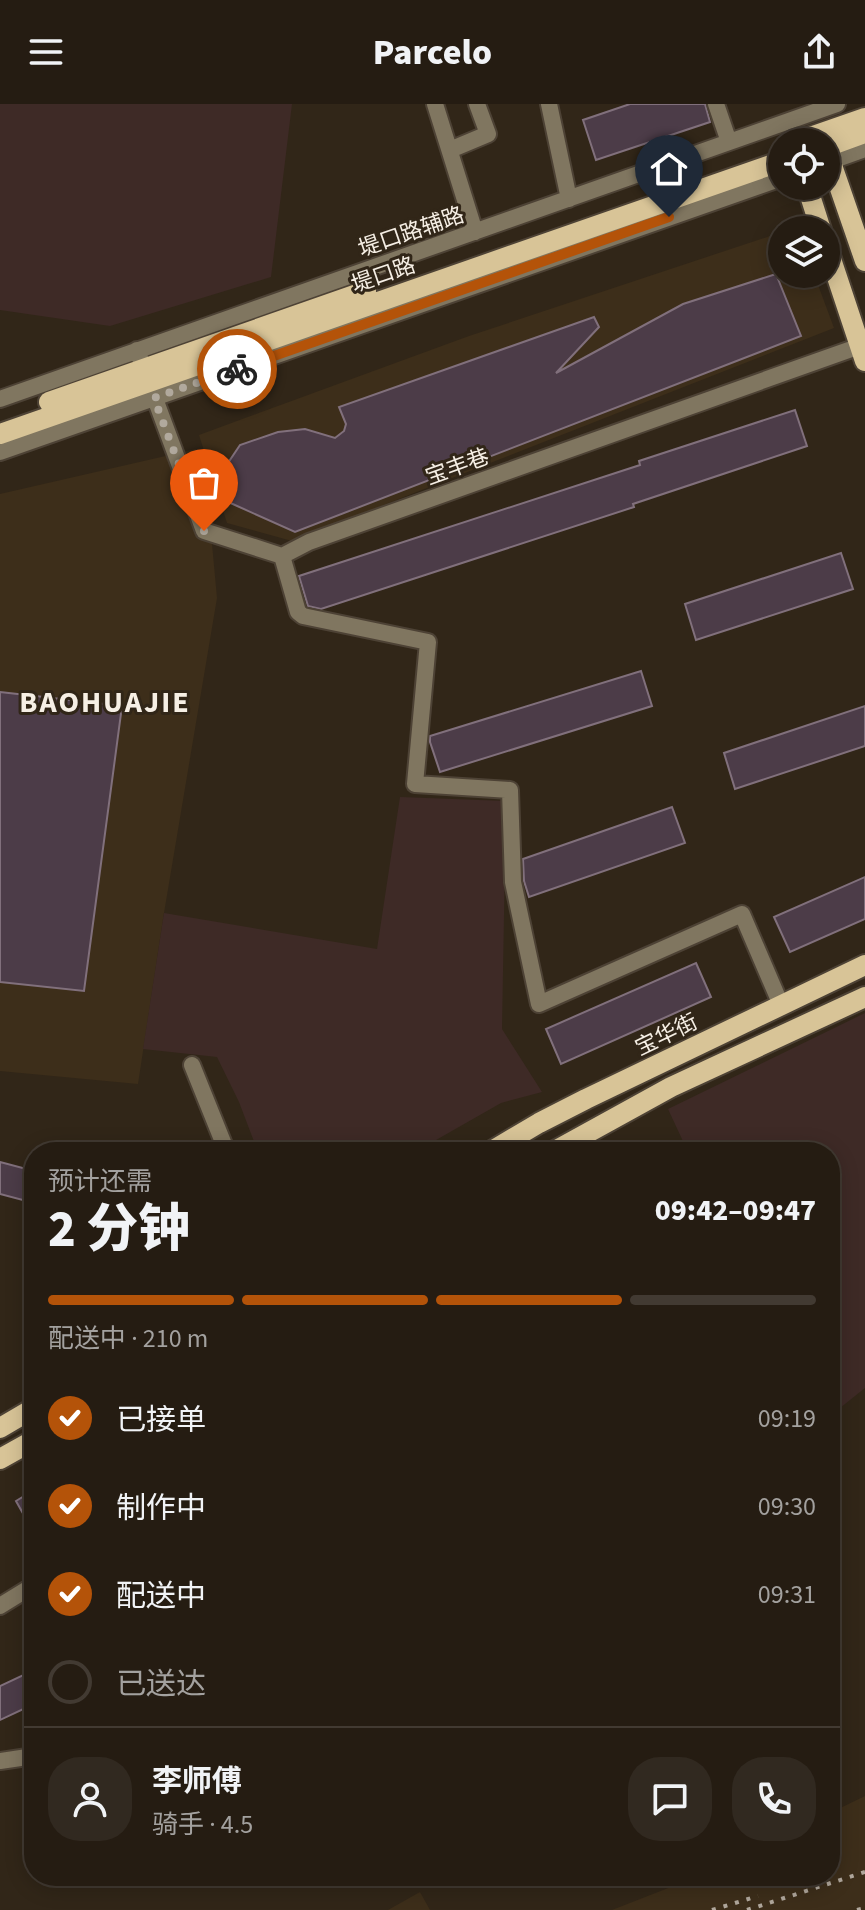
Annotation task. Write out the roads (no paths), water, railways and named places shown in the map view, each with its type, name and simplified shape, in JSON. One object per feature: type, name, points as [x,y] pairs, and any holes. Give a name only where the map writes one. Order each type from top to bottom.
[{"type":"main road","points":[[838,128],[865,118]]},
{"type":"main road","points":[[840,147],[865,133]]},
{"type":"main road","name":"堤口路","points":[[0,434],[146,374],[768,152]]},
{"type":"main road","name":"堤口路","points":[[0,419],[146,374],[768,166]]},
{"type":"main road","points":[[840,191],[865,261]]},
{"type":"main road","points":[[840,286],[863,354]]},
{"type":"main road","name":"宝华街","points":[[507,1142],[586,1099],[865,965]]},
{"type":"main road","points":[[571,1142],[671,1087],[865,997]]},
{"type":"main road","points":[[0,1428],[24,1414]]},
{"type":"main road","points":[[0,1459],[24,1446]]},
{"type":"street","points":[[435,104],[475,232]]},
{"type":"street","points":[[449,148],[488,134],[477,104]]},
{"type":"street","points":[[549,104],[569,199]]},
{"type":"street","points":[[716,104],[729,142]]},
{"type":"street","name":"堤口路辅路","points":[[0,452],[146,374],[475,232],[729,142],[805,109],[837,104]]},
{"type":"street","points":[[840,153],[865,149]]},
{"type":"street","name":"堤口路辅路","points":[[0,399],[146,374],[768,182]]},
{"type":"street","name":"宝丰巷","points":[[282,556],[309,542],[863,354]]},
{"type":"street","points":[[146,374],[204,531],[282,556],[298,612],[303,616],[428,642],[415,784],[510,790],[513,882],[539,1004],[742,914],[781,1005]]},
{"type":"street","points":[[192,1065],[223,1142]]},
{"type":"street","points":[[0,1606],[24,1591]]},
{"type":"street","points":[[0,1761],[24,1757]]},
{"type":"railway","points":[[840,1880],[865,1872]]},
{"type":"railway","points":[[747,1910],[822,1886]]},
{"type":"railway","points":[[712,1910],[758,1896]]},
{"type":"railway","points":[[857,1910],[865,1908]]},
{"type":"district","name":"BAOHUAJIE","points":[[105,702]]}]
